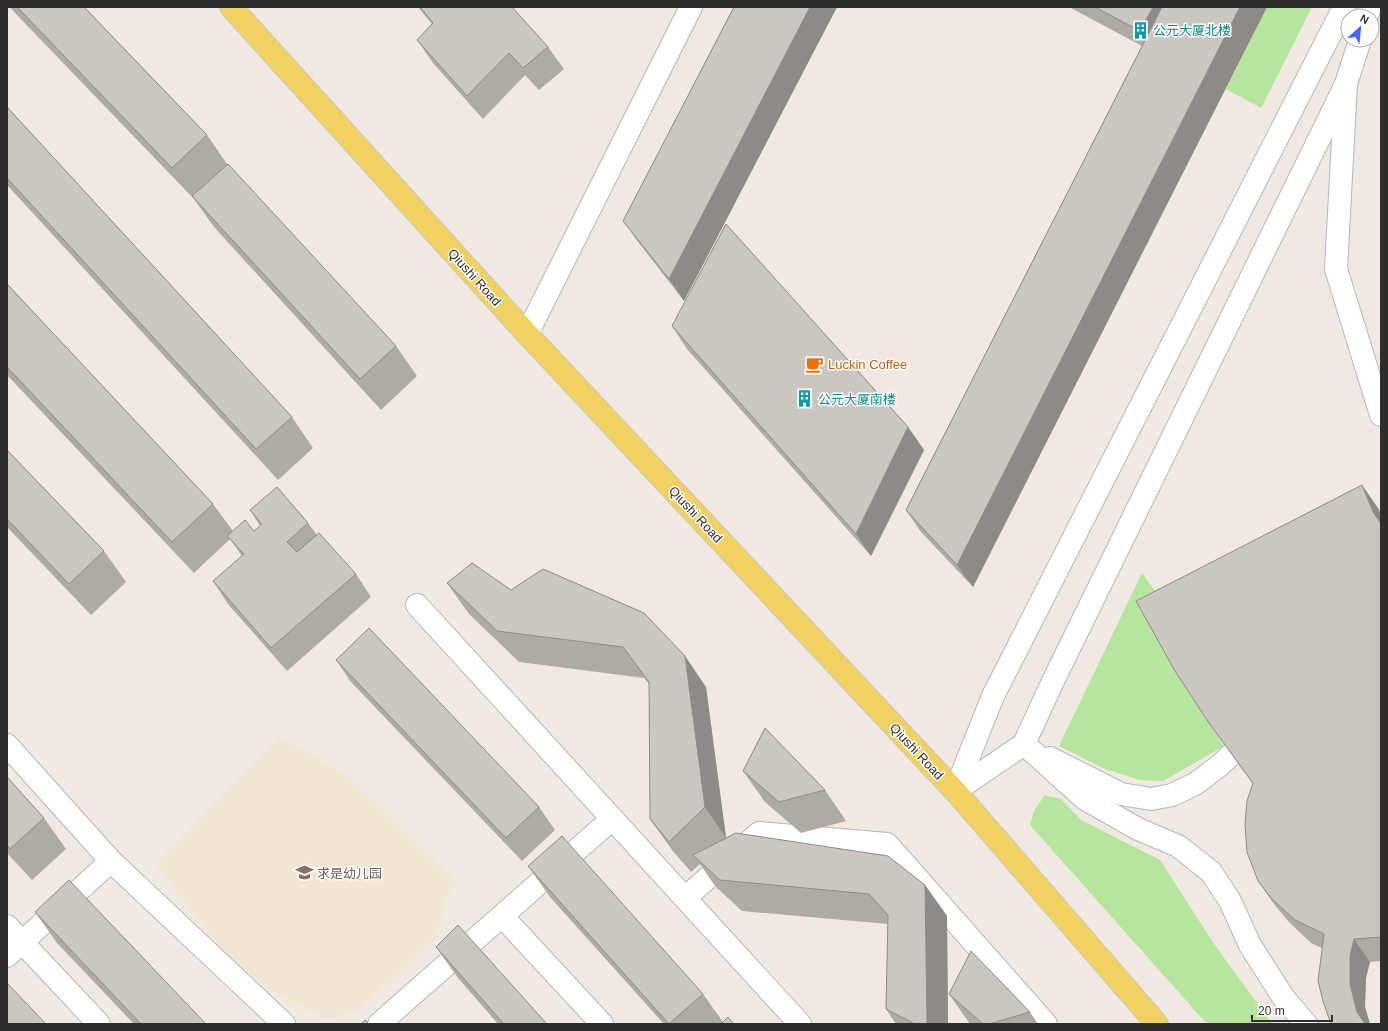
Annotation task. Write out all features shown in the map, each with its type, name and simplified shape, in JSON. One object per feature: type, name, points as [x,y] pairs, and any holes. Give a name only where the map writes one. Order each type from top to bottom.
[{"type":"main road","name":"Qiushi Road","points":[[232,7],[527,334],[955,791],[1157,1024]]},
{"type":"street","points":[[527,334],[691,7]]},
{"type":"street","points":[[955,791],[993,696],[1344,7]]},
{"type":"street","points":[[955,791],[1024,744],[1054,679],[1346,84],[1357,48]]},
{"type":"street","points":[[1346,84],[1336,270],[1381,415]]},
{"type":"street","points":[[417,605],[800,1024]]},
{"type":"street","points":[[1024,744],[1122,794],[1151,798],[1172,795],[1195,784],[1219,766],[1247,740]]},
{"type":"street","points":[[1024,744],[1085,799],[1138,829],[1178,846],[1211,872],[1230,901],[1250,945],[1283,997],[1306,1024]]},
{"type":"street","points":[[7,745],[112,861],[284,1024]]},
{"type":"street","points":[[389,1021],[502,916],[612,819]]},
{"type":"street","points":[[685,898],[759,833],[887,844],[1046,1024]]},
{"type":"street","points":[[14,949],[112,861]]},
{"type":"street","points":[[502,916],[602,1024]]},
{"type":"street","points":[[7,926],[14,949],[99,1024]]},
{"type":"shaded area","name":"求是幼儿园","points":[[279,737],[342,772],[457,882],[446,898],[437,937],[356,1012],[324,1018],[268,989],[226,954],[155,864]]},
{"type":"green space","points":[[1267,7],[1312,7],[1261,108],[1226,89]]},
{"type":"green space","points":[[1142,573],[1171,613],[1191,694],[1224,746],[1163,781],[1140,780],[1105,769],[1059,746]]},
{"type":"green space","points":[[1045,795],[1061,799],[1081,820],[1160,860],[1212,941],[1272,1024],[1207,1024],[1030,825],[1035,809]]},
{"type":"building","points":[[17,7],[84,7],[207,135],[172,168]]},
{"type":"building","points":[[420,7],[512,7],[548,47],[523,68],[509,53],[467,96],[417,40],[433,23]]},
{"type":"building","points":[[734,7],[810,7],[669,279],[623,221]]},
{"type":"building","points":[[1095,7],[1153,7],[1140,31]]},
{"type":"building","points":[[1162,7],[1240,7],[957,565],[906,510]]},
{"type":"building","points":[[7,107],[292,417],[256,449],[7,178]]},
{"type":"building","points":[[228,164],[396,346],[360,379],[192,196]]},
{"type":"building","name":"公元大厦南楼","points":[[726,224],[908,427],[856,534],[672,326]]},
{"type":"building","points":[[7,284],[213,504],[172,542],[7,367]]},
{"type":"building","points":[[7,450],[104,551],[69,584],[7,519]]},
{"type":"building","points":[[1362,485],[1373,512],[1381,524],[1381,937],[1354,939],[1350,956],[1350,984],[1357,1012],[1365,1024],[1331,1024],[1318,981],[1324,934],[1295,920],[1272,899],[1258,881],[1247,852],[1245,825],[1247,801],[1253,783],[1209,723],[1175,671],[1136,601]]},
{"type":"building","points":[[277,487],[308,523],[287,542],[297,552],[319,533],[356,574],[271,648],[213,581],[244,554],[227,536],[245,520],[254,531],[262,524],[250,510]]},
{"type":"building","points":[[472,563],[511,590],[543,569],[644,613],[685,656],[705,807],[669,842],[650,819],[649,682],[623,647],[497,631],[447,583]]},
{"type":"building","points":[[369,628],[539,807],[506,838],[336,660]]},
{"type":"building","points":[[765,728],[825,790],[779,802],[743,771]]},
{"type":"building","points":[[7,777],[44,818],[10,849],[7,845]]},
{"type":"building","points":[[736,833],[888,856],[925,885],[927,1024],[915,1024],[886,1009],[888,915],[869,894],[720,880],[693,855]]},
{"type":"building","points":[[562,836],[703,994],[669,1024],[528,866]]},
{"type":"building","points":[[69,880],[206,1024],[141,1024],[35,912]]},
{"type":"building","points":[[458,925],[547,1024],[504,1024],[436,947]]},
{"type":"building","points":[[971,951],[1030,1012],[989,1024],[983,1024],[949,994]]},
{"type":"building","points":[[7,983],[46,1024],[7,1024]]},
{"type":"building","points":[[728,1017],[734,1024],[721,1024]]},
{"type":"building","points":[[365,1020],[369,1024],[361,1024]]},
{"type":"place","name":"公元大厦北楼","points":[[1140,30]]},
{"type":"place","name":"Luckin Coffee","points":[[815,364]]},
{"type":"place","name":"公元大厦南楼","points":[[805,399]]},
{"type":"place","name":"求是幼儿园","points":[[304,873]]}]
